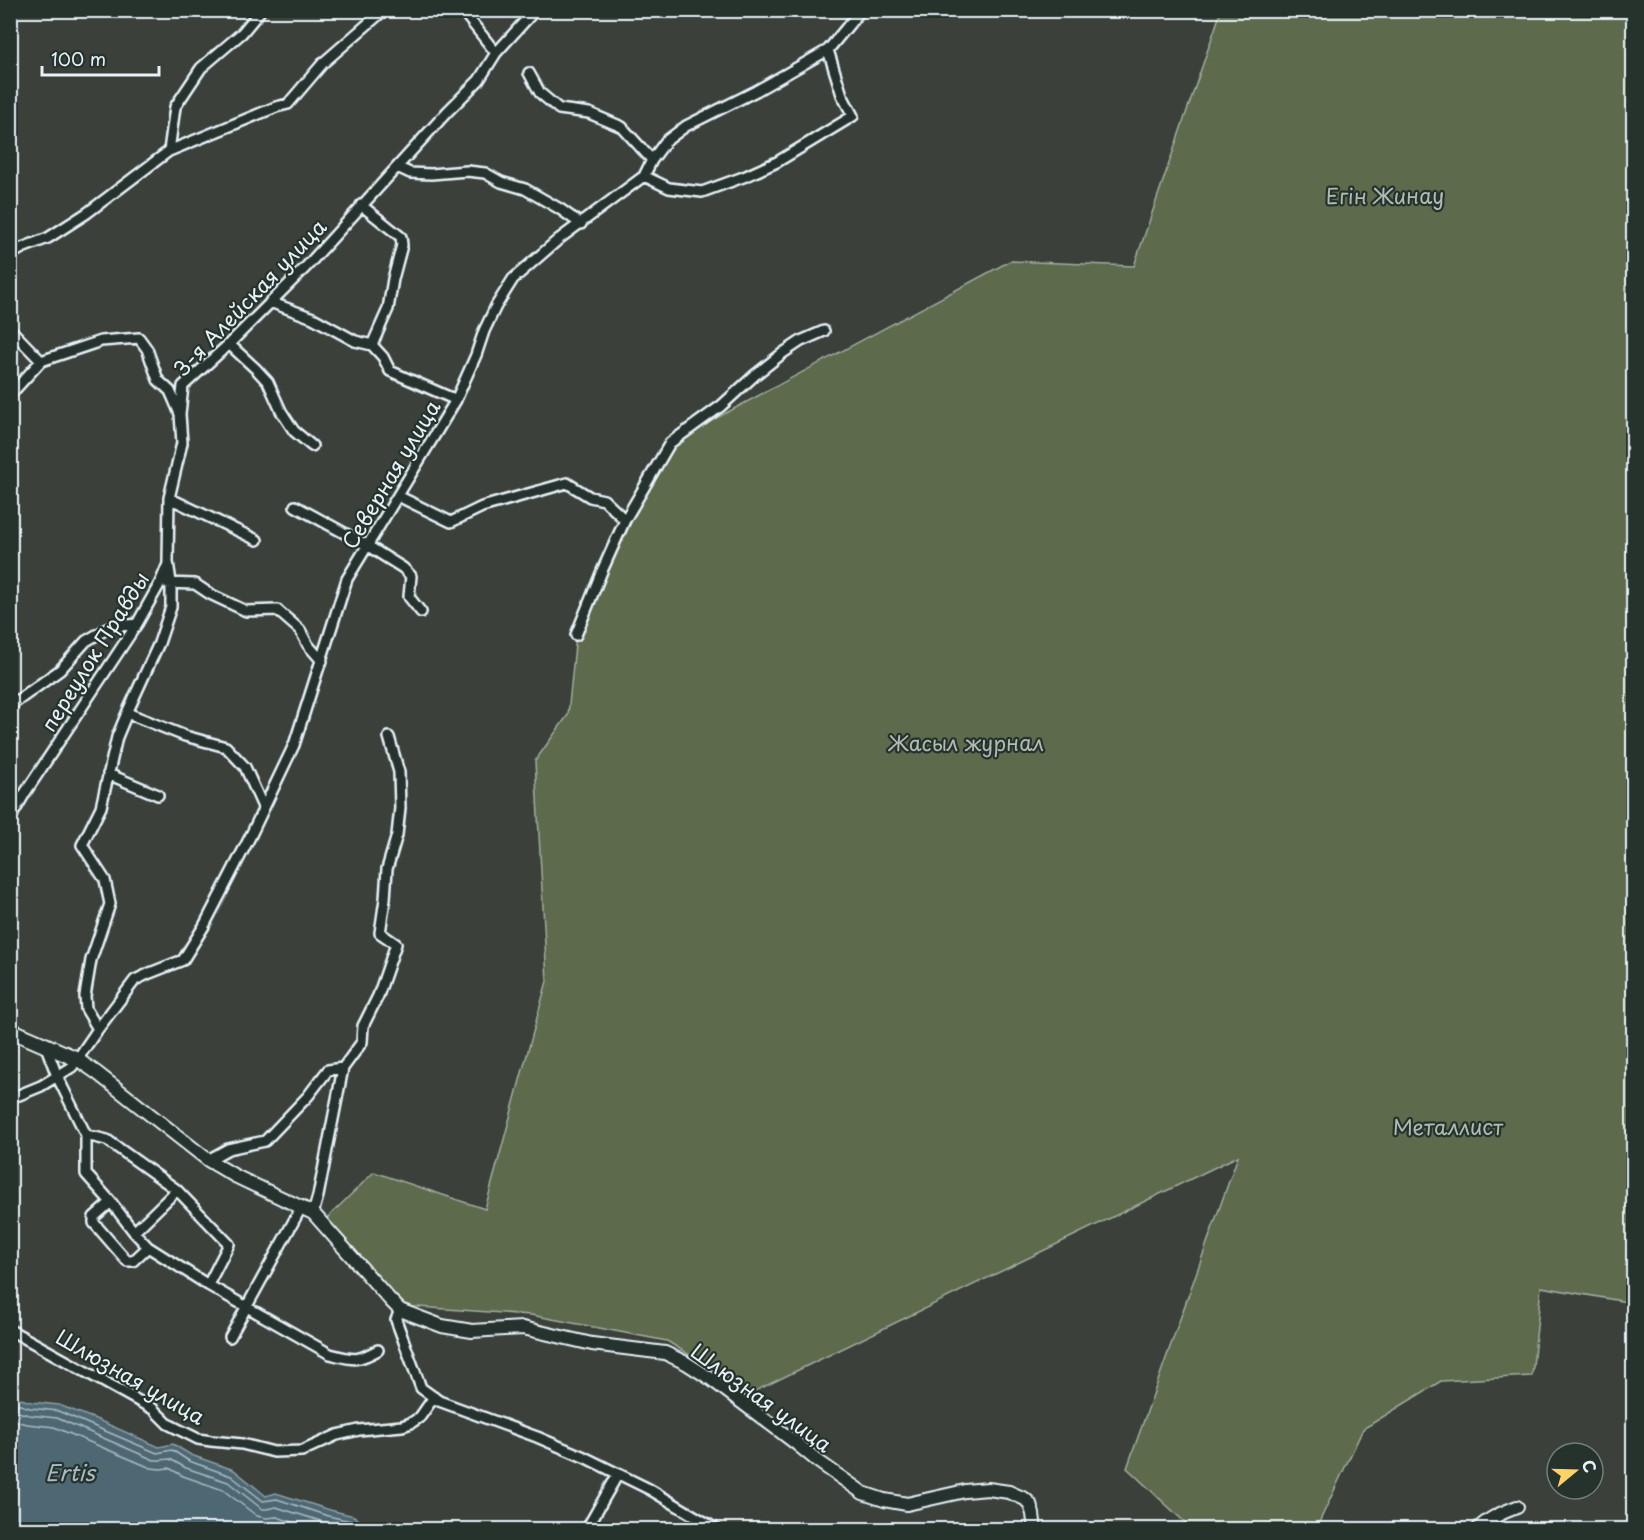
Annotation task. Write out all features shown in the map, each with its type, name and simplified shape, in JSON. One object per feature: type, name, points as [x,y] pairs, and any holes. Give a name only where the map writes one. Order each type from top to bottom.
[{"type":"main road","points":[[10,1030],[77,1059]]},
{"type":"street","points":[[169,151],[175,107],[201,68],[242,33],[261,10]]},
{"type":"street","points":[[10,255],[58,232],[169,151],[288,104],[323,63],[384,10]]},
{"type":"street","points":[[462,10],[496,53]]},
{"type":"street","name":"3-я Алейская улица","points":[[180,414],[183,386],[229,344],[307,266],[479,80],[496,53],[535,10]]},
{"type":"street","name":"Северная улица","points":[[77,1059],[135,980],[183,960],[204,926],[294,745],[347,579],[456,400],[484,331],[513,279],[559,239],[644,176],[666,141],[686,126],[756,92],[828,50],[861,10]]},
{"type":"street","points":[[644,176],[669,188],[702,192],[747,176],[777,162],[853,116],[842,95],[828,50]]},
{"type":"street","points":[[529,73],[540,93],[559,109],[589,113],[622,127],[652,160]]},
{"type":"street","points":[[397,167],[410,173],[485,172],[501,182],[525,189],[581,224]]},
{"type":"street","points":[[361,205],[401,237],[402,245],[388,309],[372,345]]},
{"type":"street","points":[[270,302],[313,318],[355,341],[372,345],[383,357],[390,371],[456,400]]},
{"type":"street","points":[[10,329],[41,361],[10,395]]},
{"type":"street","points":[[576,635],[625,520],[670,443],[722,406],[783,353],[801,341],[824,331]]},
{"type":"street","name":"3-я Алейская улица","points":[[41,361],[101,341],[139,338],[147,350],[158,380],[170,392],[180,414]]},
{"type":"street","points":[[229,344],[268,382],[281,411],[294,431],[312,446]]},
{"type":"street","points":[[98,1029],[86,1009],[86,996],[91,960],[110,904],[105,880],[82,844],[101,807],[117,737],[159,643],[171,607],[168,562],[169,498],[182,443],[180,414]]},
{"type":"street","points":[[398,496],[451,522],[483,507],[567,483],[590,497],[604,500],[625,520]]},
{"type":"street","points":[[169,498],[257,540]]},
{"type":"street","points":[[295,506],[403,568],[411,576],[409,597],[420,612]]},
{"type":"street","name":"переулок Правды","points":[[10,819],[137,624],[160,583],[168,562]]},
{"type":"street","points":[[160,583],[195,584],[210,594],[246,611],[277,610],[300,630],[321,661]]},
{"type":"street","points":[[10,706],[60,670],[86,641],[110,627],[137,624]]},
{"type":"street","points":[[127,713],[184,736],[226,747],[245,767],[264,807]]},
{"type":"street","points":[[230,1337],[307,1209],[318,1196],[343,1068],[362,1041],[363,1026],[378,996],[396,944],[380,933],[387,869],[397,835],[400,808],[399,772],[389,737]]},
{"type":"street","points":[[108,774],[158,795]]},
{"type":"street","points":[[45,1044],[57,1076],[86,1135],[86,1174],[148,1247],[208,1285],[330,1354],[351,1360],[362,1359],[378,1350]]},
{"type":"street","points":[[10,1096],[19,1095],[41,1086],[72,1067],[77,1059]]},
{"type":"street","name":"Шлюзная улица","points":[[77,1059],[208,1160],[235,1176],[307,1209],[400,1310],[442,1326],[472,1330],[523,1328],[592,1344],[665,1353],[711,1379],[863,1493],[884,1500],[908,1504],[965,1491],[988,1489],[1009,1492],[1025,1499],[1030,1504],[1035,1530]]},
{"type":"street","points":[[208,1160],[228,1149],[265,1141],[308,1096],[328,1070],[343,1068]]},
{"type":"street","points":[[86,1135],[107,1140],[177,1190],[229,1244],[208,1285]]},
{"type":"street","points":[[134,1232],[177,1190]]},
{"type":"street","points":[[111,1203],[94,1217],[94,1223],[127,1261],[133,1261],[148,1247]]},
{"type":"street","points":[[400,1310],[396,1320],[421,1388],[439,1401],[556,1445],[649,1489],[718,1530]]},
{"type":"street","name":"Шлюзная улица","points":[[10,1330],[153,1409],[168,1424],[198,1438],[242,1444],[274,1452],[302,1451],[358,1430],[411,1423],[420,1417],[434,1397]]},
{"type":"street","points":[[586,1530],[618,1474]]},
{"type":"street","points":[[1477,1530],[1497,1514],[1517,1507]]},
{"type":"green space","name":"Жасыл журнал","points":[[1221,11],[1630,11],[1634,20],[1633,1303],[1541,1287],[1532,1376],[1441,1381],[1363,1429],[1316,1529],[1192,1529],[1127,1468],[1238,1156],[751,1393],[667,1341],[531,1315],[404,1306],[326,1219],[374,1172],[485,1209],[547,981],[535,761],[568,715],[576,635],[670,443],[1010,261],[1134,266]]},
{"type":"water","name":"Ertis","points":[[11,1396],[31,1402],[59,1405],[159,1447],[173,1444],[191,1455],[234,1470],[266,1496],[276,1493],[354,1516],[369,1528],[375,1529],[11,1529]]},
{"type":"park label","name":"Егін Жинау","points":[[1385,195]]},
{"type":"park label","name":"Металлист","points":[[1448,1126]]}]
